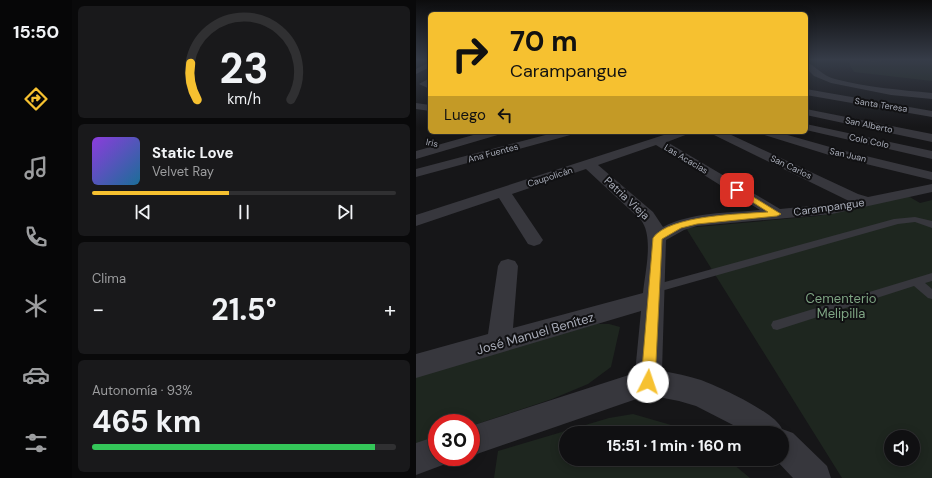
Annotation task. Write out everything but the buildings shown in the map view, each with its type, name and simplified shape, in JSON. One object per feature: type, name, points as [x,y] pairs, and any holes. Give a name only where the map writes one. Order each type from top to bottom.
[{"type":"street","points":[[808,89],[827,82]]},
{"type":"street","points":[[838,82],[891,92],[932,96]]},
{"type":"street","name":"Santa Teresa","points":[[808,89],[860,102],[932,114]]},
{"type":"street","points":[[416,106],[428,108]]},
{"type":"street","name":"San Alberto","points":[[808,112],[932,138]]},
{"type":"street","name":"Colo Colo","points":[[808,127],[932,155]]},
{"type":"street","points":[[416,155],[490,134]]},
{"type":"street","name":"Ana Fuentes","points":[[416,173],[562,134]]},
{"type":"street","name":"Caupolicán","points":[[416,221],[589,164],[661,137],[675,134]]},
{"type":"street","name":"San Carlos","points":[[720,134],[866,202]]},
{"type":"street","name":"San Juan","points":[[773,134],[833,152],[932,176]]},
{"type":"street","name":"Las Acacias","points":[[661,137],[777,214]]},
{"type":"street","name":"Iris","points":[[422,141],[448,146]]},
{"type":"street","name":"Patria Vieja","points":[[589,164],[647,216],[654,225],[657,238]]},
{"type":"street","name":"Carampangue","points":[[657,238],[678,226],[696,221],[826,209],[932,188]]},
{"type":"street","points":[[503,192],[534,240]]},
{"type":"street","points":[[648,382],[657,238]]},
{"type":"street","points":[[499,343],[508,266]]},
{"type":"street","name":"José Manuel Benítez","points":[[416,366],[499,343],[654,294]]},
{"type":"street","points":[[480,438],[648,382],[679,387],[701,394],[745,416],[759,426]]},
{"type":"street","points":[[789,451],[815,478]]},
{"type":"lane","points":[[654,294],[898,221],[914,219],[926,221],[932,225]]},
{"type":"lane","points":[[777,325],[932,277]]},
{"type":"lane","points":[[916,282],[932,295]]},
{"type":"green space","name":"Cementerio Melipilla","points":[[908,196],[920,203],[932,200],[932,478],[842,478],[686,228],[818,216]]},
{"type":"green space","points":[[596,324],[609,324],[620,327],[611,367],[588,384],[552,399],[480,423],[480,414],[428,414],[428,440],[416,444],[416,372]]},
{"type":"green space","points":[[633,414],[673,426],[582,426],[609,418]]},
{"type":"green space","points":[[559,433],[559,466],[735,466],[750,478],[494,478],[498,451]]},
{"type":"route","points":[[648,382],[657,238],[678,226],[696,221],[777,214],[737,190]]}]
